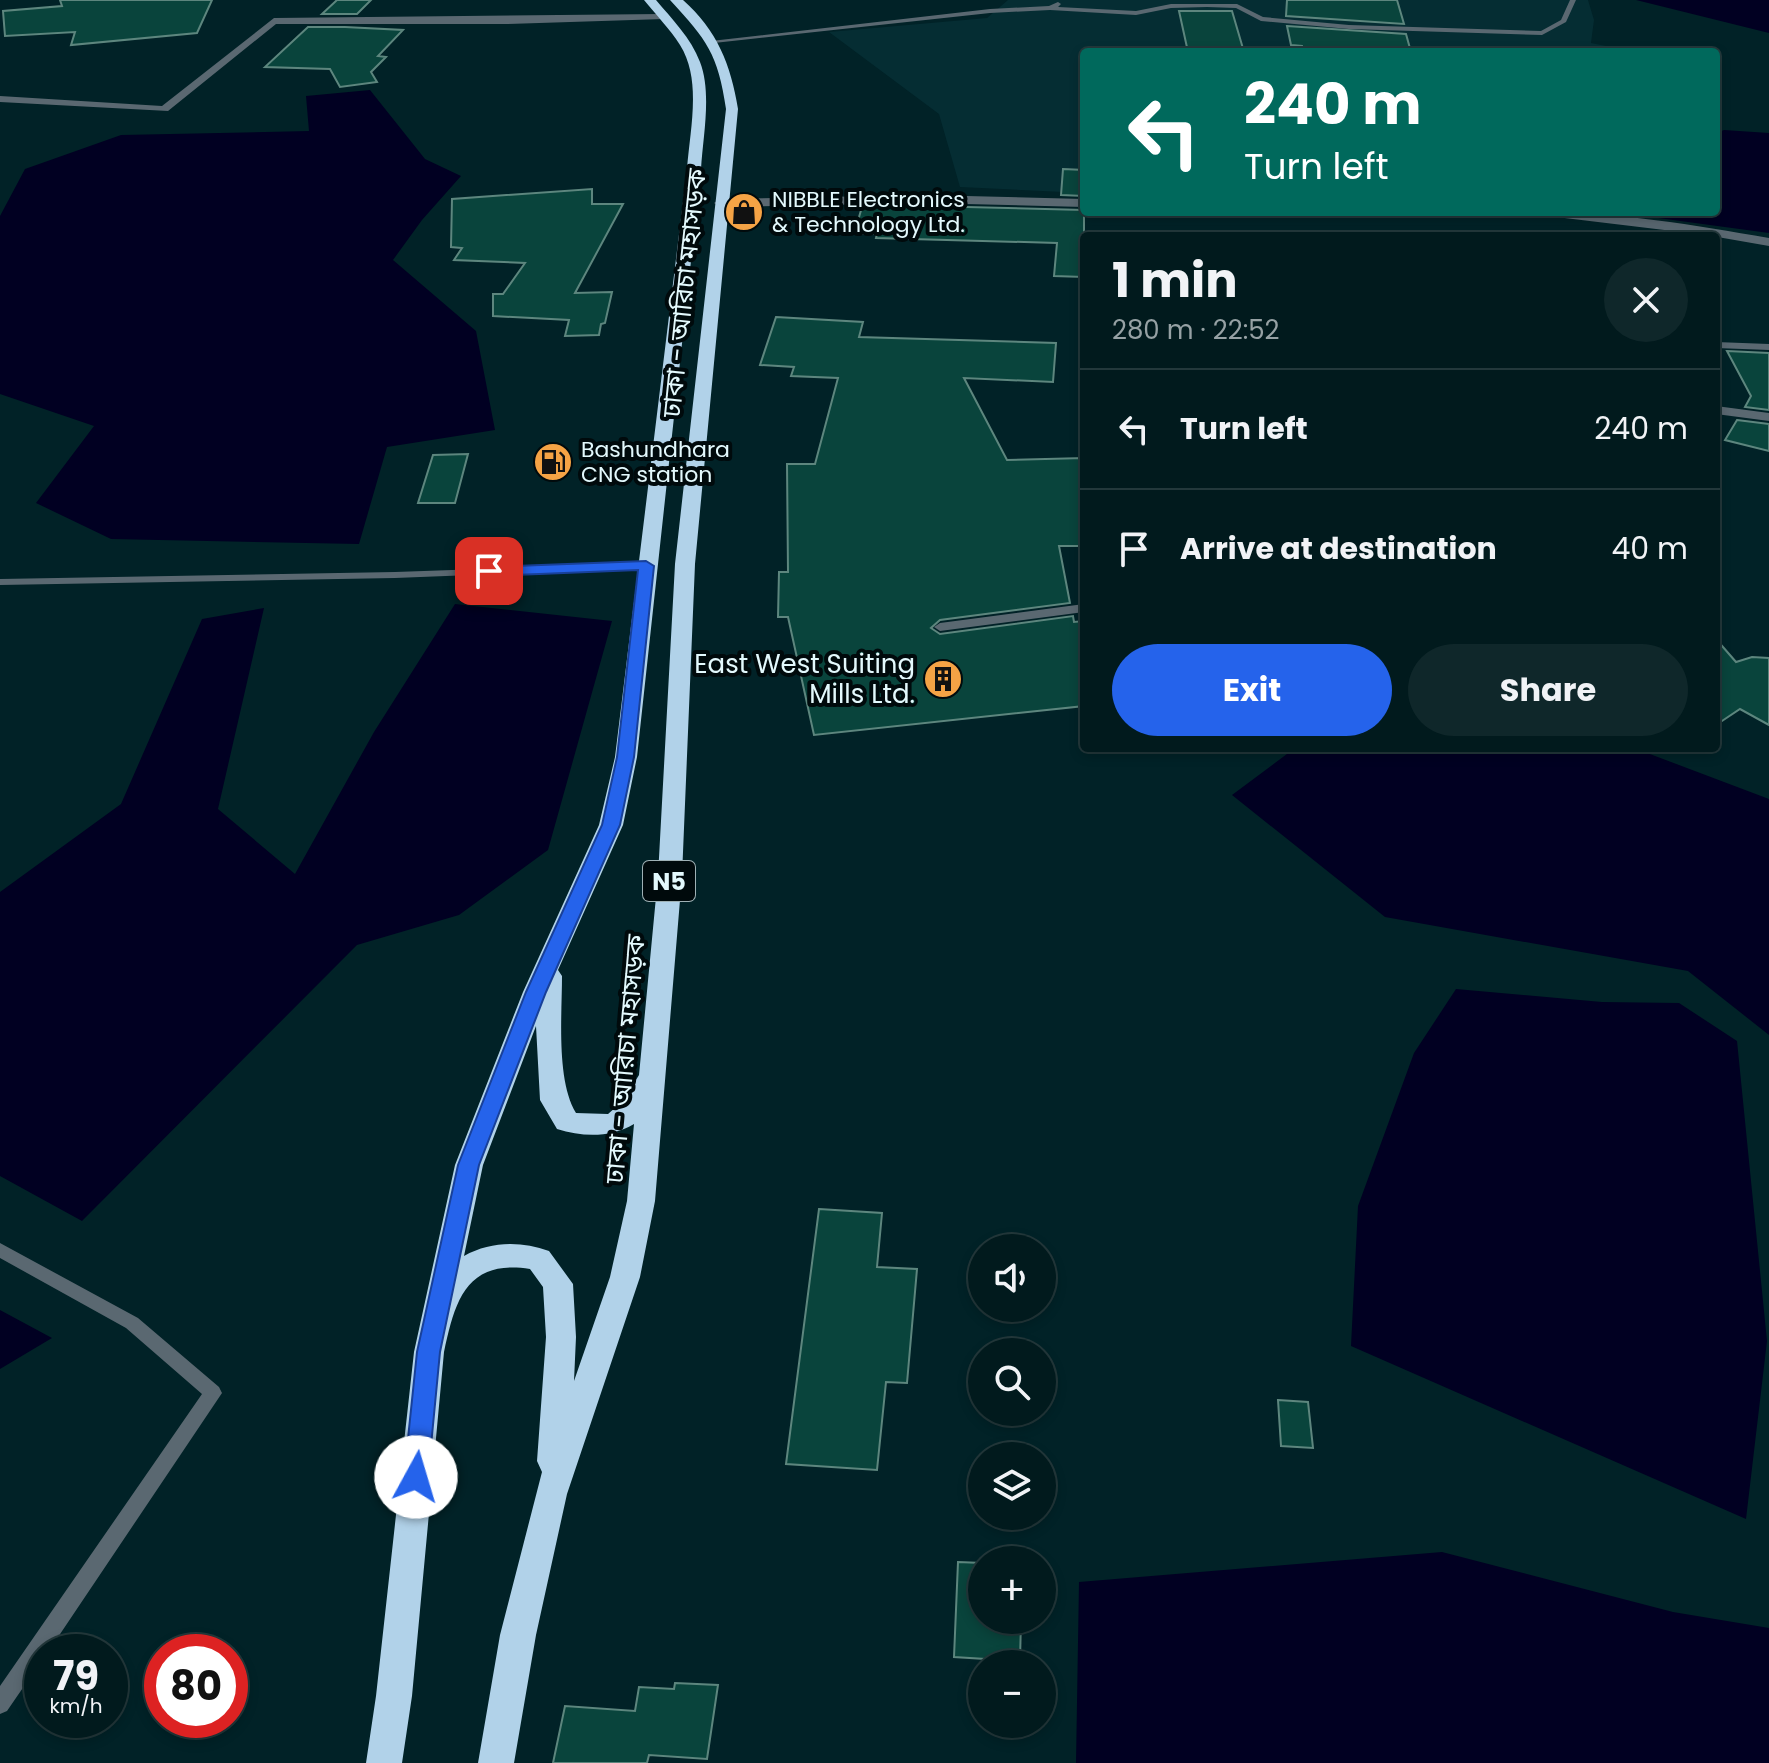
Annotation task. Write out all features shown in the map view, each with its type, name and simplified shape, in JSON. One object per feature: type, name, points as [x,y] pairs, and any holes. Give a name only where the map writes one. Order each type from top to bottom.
[{"type":"highway","points":[[384,1763],[394,1696],[429,1352],[469,1165],[549,963],[611,825],[626,757],[694,169],[699,85],[695,63],[661,7],[634,0]]},
{"type":"highway","name":"ঢাকা - আরিচা মহাসড়ক","points":[[496,1763],[518,1635],[551,1494],[625,1277],[641,1201],[670,876],[685,564],[732,109],[729,86],[714,41],[694,8],[661,7]]},
{"type":"highway","points":[[549,963],[549,1038],[554,1100],[567,1122],[596,1127],[620,1122],[638,1105],[653,1066]]},
{"type":"highway","points":[[439,1303],[460,1274],[486,1256],[513,1254],[539,1259],[558,1284],[561,1337],[551,1494]]},
{"type":"street","points":[[0,99],[164,109],[274,21],[507,21],[661,7]]},
{"type":"street","points":[[720,203],[925,199],[1080,203]]},
{"type":"street","points":[[1581,216],[1712,232]]},
{"type":"street","points":[[1720,233],[1769,242]]},
{"type":"street","points":[[1720,411],[1769,417]]},
{"type":"lane","points":[[1050,8],[1066,0]]},
{"type":"lane","points":[[714,41],[958,14],[1050,8],[1136,13],[1171,6],[1207,5],[1237,6],[1261,19],[1320,24],[1542,33],[1564,21],[1573,0]]},
{"type":"lane","points":[[1720,345],[1769,347]]},
{"type":"lane","points":[[0,582],[395,575],[646,566]]},
{"type":"lane","points":[[940,627],[1080,609]]},
{"type":"lane","points":[[0,1250],[132,1323],[213,1393],[0,1704]]},
{"type":"shaded area","points":[[1008,0],[1588,0],[1594,20],[1591,43],[1616,48],[1080,48],[1080,193],[960,187],[939,114],[829,32],[987,18]]},
{"type":"shaded area","points":[[1636,0],[1769,0],[1769,33]]},
{"type":"shaded area","points":[[370,90],[425,159],[461,176],[422,220],[393,260],[476,331],[495,430],[387,447],[359,544],[111,539],[36,503],[94,426],[0,394],[0,216],[25,169],[121,135],[309,131],[306,96]]},
{"type":"shaded area","points":[[1720,132],[1769,133],[1769,233],[1644,216],[1720,216]]},
{"type":"shaded area","points":[[455,604],[612,621],[548,850],[459,915],[357,945],[82,1221],[0,1176],[0,892],[121,804],[202,619],[264,608],[218,809],[295,874],[374,732]]},
{"type":"shaded area","points":[[1290,752],[1645,752],[1769,799],[1769,1035],[1688,971],[1385,917],[1232,795]]},
{"type":"shaded area","points":[[1456,989],[1602,1002],[1679,1003],[1737,1041],[1767,1341],[1746,1519],[1351,1346],[1358,1206],[1414,1053]]},
{"type":"shaded area","points":[[0,1310],[52,1338],[0,1369]]},
{"type":"shaded area","points":[[1442,1552],[1673,1612],[1769,1628],[1769,1763],[1076,1763],[1079,1582]]},
{"type":"building","points":[[60,0],[212,0],[197,33],[71,45],[75,32],[5,36],[3,11],[62,6]]},
{"type":"building","points":[[337,0],[371,0],[357,14],[322,14]]},
{"type":"building","points":[[1287,0],[1397,0],[1404,24],[1286,16]]},
{"type":"building","points":[[1179,11],[1232,11],[1243,48],[1187,48]]},
{"type":"building","points":[[1287,26],[1406,34],[1410,48],[1302,48],[1291,45]]},
{"type":"building","points":[[308,27],[403,30],[378,56],[386,57],[371,72],[377,82],[340,87],[330,69],[265,67]]},
{"type":"building","points":[[1063,169],[1080,170],[1080,196],[1061,195]]},
{"type":"building","points":[[592,189],[592,204],[623,204],[575,293],[612,292],[599,335],[565,336],[569,320],[493,316],[493,294],[503,294],[525,263],[454,260],[462,248],[451,247],[452,199]]},
{"type":"building","points":[[862,207],[1080,210],[1080,216],[1084,216],[1084,232],[1080,232],[1080,277],[1054,276],[1057,243],[876,238],[877,234],[854,234]]},
{"type":"building","points":[[776,317],[863,322],[859,337],[1056,343],[1053,382],[964,378],[1007,460],[1080,458],[1080,546],[1059,546],[1070,603],[940,620],[931,628],[940,634],[1073,616],[1074,622],[1080,621],[1080,706],[814,735],[788,617],[778,617],[779,572],[788,572],[787,464],[815,464],[838,378],[791,376],[794,367],[760,365]]},
{"type":"building","points":[[1727,351],[1769,353],[1769,410],[1745,407],[1751,396]]},
{"type":"building","points":[[1737,420],[1769,424],[1769,451],[1725,440]]},
{"type":"building","points":[[468,454],[455,503],[418,503],[433,455]]},
{"type":"building","points":[[1720,644],[1736,662],[1752,657],[1769,658],[1769,725],[1740,709],[1720,722]]},
{"type":"building","points":[[819,1209],[882,1213],[877,1267],[917,1269],[907,1383],[886,1382],[877,1470],[786,1464]]},
{"type":"building","points":[[1278,1400],[1308,1402],[1313,1448],[1281,1446]]},
{"type":"building","points":[[958,1562],[968,1562],[968,1634],[1021,1634],[1020,1650],[968,1650],[968,1658],[954,1657]]},
{"type":"building","points":[[675,1683],[718,1685],[707,1759],[649,1755],[647,1763],[553,1763],[565,1706],[635,1711],[639,1687],[674,1689]]},
{"type":"place","name":"NIBBLE Electronics & Technology Ltd.","points":[[744,212]]},
{"type":"place","name":"Bashundhara CNG station","points":[[553,462]]},
{"type":"place","name":"East West Suiting Mills Ltd.","points":[[943,679]]},
{"type":"route","points":[[416,1477],[429,1352],[469,1165],[536,992],[611,825],[626,757],[646,566],[489,571]]}]
